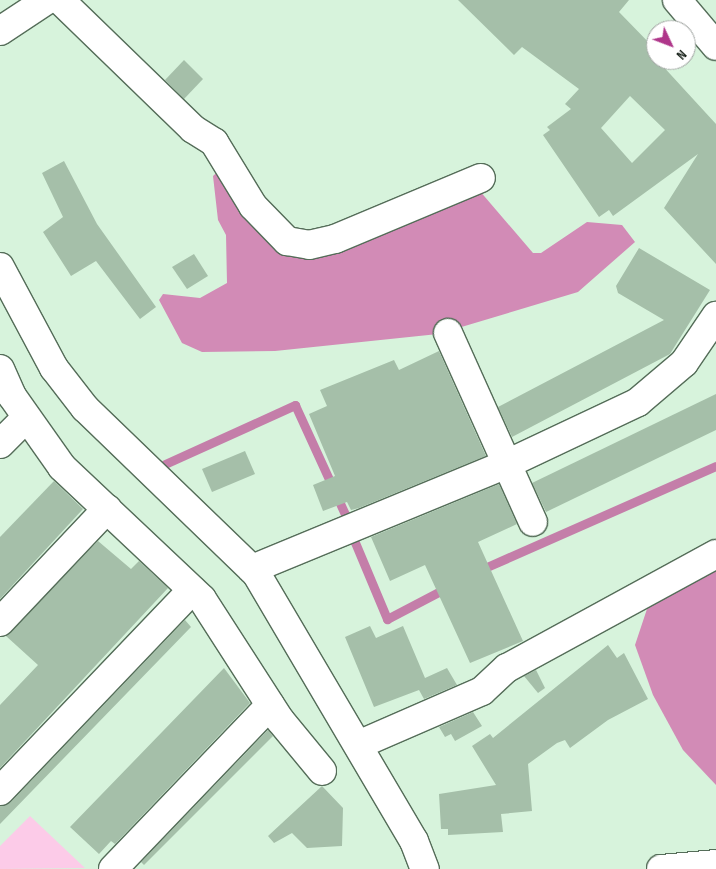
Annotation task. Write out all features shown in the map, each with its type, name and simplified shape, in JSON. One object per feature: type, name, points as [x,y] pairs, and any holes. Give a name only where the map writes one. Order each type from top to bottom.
[{"type":"street","points":[[0,31],[47,0]]},
{"type":"street","points":[[60,0],[194,129],[214,142],[270,227],[287,241],[310,246],[337,238],[481,178]]},
{"type":"street","points":[[677,0],[716,46]]},
{"type":"street","points":[[0,267],[54,368],[85,408],[252,569],[414,841],[424,869]]},
{"type":"street","points":[[252,569],[508,464],[638,402],[662,385],[684,363],[716,316]]},
{"type":"street","points":[[448,333],[533,522]]},
{"type":"street","points":[[0,369],[26,418],[62,467],[192,590],[270,705],[322,771]]},
{"type":"street","points":[[0,444],[26,418]]},
{"type":"street","points":[[0,622],[107,510]]},
{"type":"street","points":[[358,745],[482,691],[507,668],[716,554]]},
{"type":"street","points":[[0,791],[192,590]]},
{"type":"street","points":[[113,869],[270,705]]},
{"type":"street","points":[[661,869],[716,864]]},
{"type":"shaded area","points":[[223,167],[302,254],[479,190],[533,253],[541,253],[587,222],[622,225],[635,242],[578,292],[438,334],[275,351],[202,352],[182,343],[159,300],[163,294],[200,298],[227,283],[226,235],[218,220],[213,176]]},
{"type":"shaded area","points":[[716,566],[716,785],[683,750],[653,695],[635,645],[647,609],[686,580]]},
{"type":"shaded area","points":[[30,816],[85,868],[0,869],[0,846]]},
{"type":"building","points":[[458,0],[629,0],[619,12],[646,40],[646,70],[666,70],[716,124],[716,264],[664,208],[698,154],[613,216],[609,210],[599,217],[543,135],[550,130],[547,127],[571,109],[565,104],[579,89],[522,47],[514,55]],"holes":[[[630,96],[665,130],[632,163],[601,128]]]},
{"type":"building","points":[[184,60],[203,79],[184,99],[165,80]]},
{"type":"building","points":[[64,161],[97,224],[156,307],[140,319],[96,261],[71,276],[43,232],[63,217],[42,173]]},
{"type":"building","points":[[639,248],[710,290],[670,354],[512,437],[498,407],[664,320],[618,293],[616,286]]},
{"type":"building","points":[[194,254],[208,276],[187,289],[172,267]]},
{"type":"building","points":[[439,351],[486,456],[359,508],[351,510],[347,502],[323,511],[313,485],[335,476],[309,414],[327,406],[320,390],[394,360],[399,370]]},
{"type":"building","points":[[716,394],[716,430],[546,512],[532,483]]},
{"type":"building","points":[[245,451],[255,474],[212,492],[202,469]]},
{"type":"building","points":[[54,481],[83,509],[0,599],[0,537]]},
{"type":"building","points":[[499,484],[517,524],[478,542],[523,641],[470,663],[425,565],[390,581],[371,537]]},
{"type":"building","points":[[98,541],[131,569],[139,561],[168,588],[0,768],[0,705],[38,665],[6,636]]},
{"type":"building","points":[[185,620],[191,627],[0,824],[0,806],[11,802]]},
{"type":"building","points":[[370,626],[376,638],[403,626],[425,678],[447,668],[457,685],[424,699],[419,690],[374,707],[345,637]]},
{"type":"building","points":[[608,645],[617,658],[624,653],[648,699],[608,720],[570,748],[565,740],[557,743],[528,764],[532,811],[501,814],[503,832],[448,835],[448,829],[441,829],[439,794],[496,785],[472,746],[490,734],[493,738]]},
{"type":"building","points":[[224,668],[250,703],[115,844],[111,841],[99,854],[70,827]]},
{"type":"building","points":[[536,670],[545,688],[538,693],[524,676]]},
{"type":"building","points":[[473,712],[482,726],[455,741],[451,734],[445,737],[439,727]]},
{"type":"building","points":[[268,730],[273,736],[144,865],[141,862]]},
{"type":"building","points":[[322,786],[343,808],[342,846],[307,848],[292,833],[274,843],[268,836]]},
{"type":"waterway","points":[[165,464],[295,405],[345,514]]},
{"type":"waterway","points":[[480,570],[716,466]]},
{"type":"waterway","points":[[354,540],[387,619],[448,587]]}]
